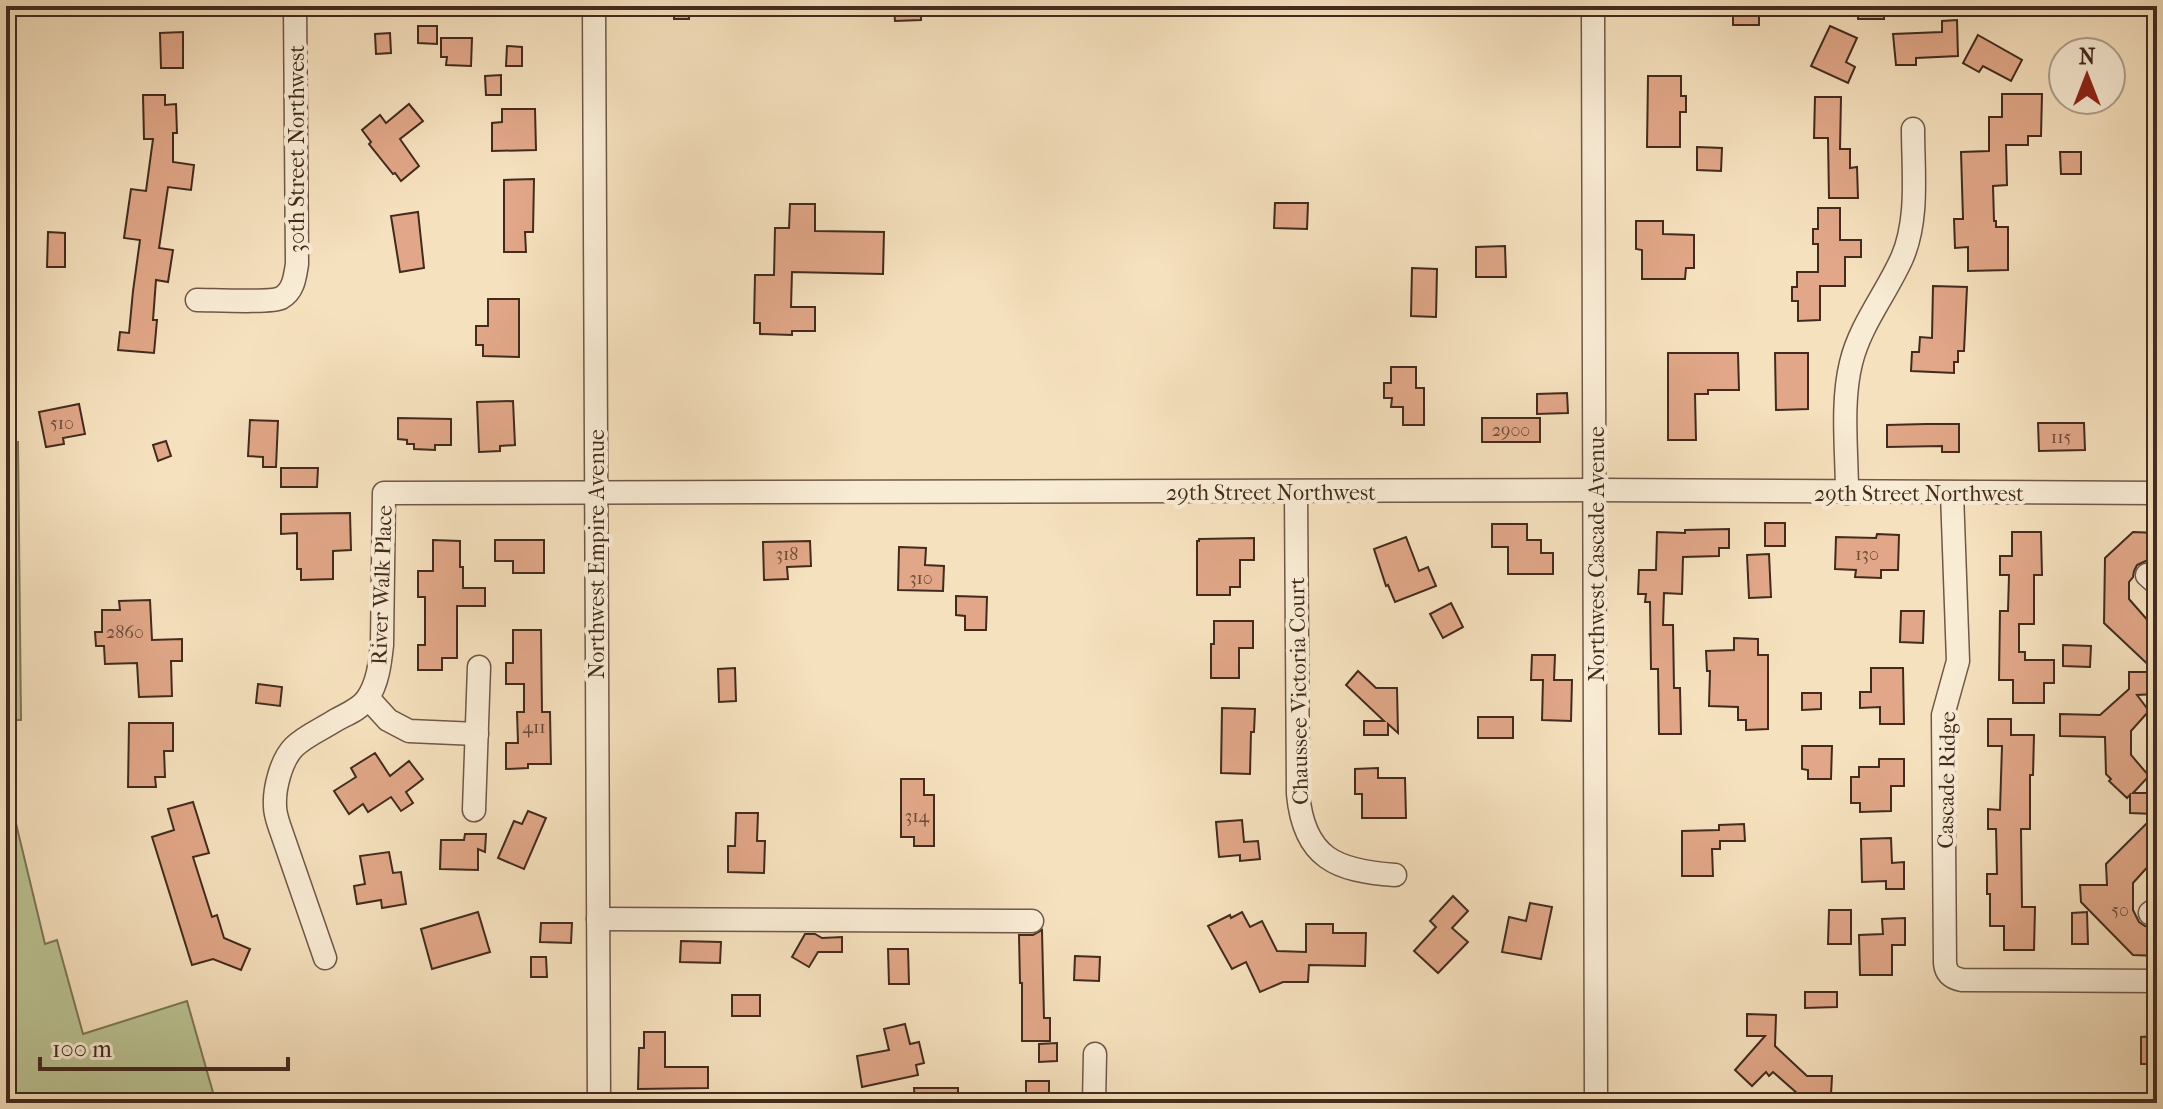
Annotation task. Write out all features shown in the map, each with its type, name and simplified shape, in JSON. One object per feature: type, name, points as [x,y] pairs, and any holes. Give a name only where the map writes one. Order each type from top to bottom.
[{"type":"street","name":"30th Street Northwest","points":[[197,300],[281,298],[293,285],[297,264],[295,6]]},
{"type":"street","name":"Northwest Empire Avenue","points":[[594,6],[599,1103]]},
{"type":"street","name":"Northwest Cascade Avenue","points":[[1593,6],[1596,1103]]},
{"type":"street","points":[[1847,493],[1846,389],[1850,365],[1863,330],[1898,267],[1910,236],[1913,129]]},
{"type":"street","name":"29th Street Northwest","points":[[384,493],[1596,490],[2157,493]]},
{"type":"street","name":"Chaussee Victoria Court","points":[[1296,492],[1300,815],[1307,835],[1322,855],[1342,866],[1368,874],[1395,875]]},
{"type":"street","name":"River Walk Place","points":[[368,698],[376,683],[380,663],[384,493]]},
{"type":"street","name":"Cascade Ridge","points":[[1952,493],[1958,661],[1943,715],[1947,973],[1962,980],[2157,981]]},
{"type":"street","points":[[474,810],[479,667]]},
{"type":"street","points":[[325,958],[279,825],[275,805],[282,767],[292,749],[360,707],[368,698],[388,720],[409,731],[477,734]]},
{"type":"street","points":[[598,919],[1032,921]]},
{"type":"street","points":[[1094,1103],[1095,1054]]},
{"type":"green space","points":[[6,442],[18,442],[21,720],[6,720]]},
{"type":"green space","points":[[6,782],[45,944],[57,940],[83,1034],[187,1001],[216,1103],[6,1103]]},
{"type":"building","points":[[674,6],[689,6],[689,19],[674,19]]},
{"type":"building","points":[[894,6],[921,6],[921,20],[895,21]]},
{"type":"building","points":[[1733,6],[1759,6],[1759,25],[1733,25]]},
{"type":"building","points":[[1858,6],[1884,6],[1884,19],[1858,19]]},
{"type":"building","points":[[1957,20],[1958,56],[1916,58],[1916,65],[1896,65],[1893,34],[1942,32],[1942,21]]},
{"type":"building","points":[[418,26],[437,26],[437,44],[418,43]]},
{"type":"building","points":[[1830,26],[1857,38],[1846,62],[1855,67],[1848,83],[1811,66]]},
{"type":"building","points":[[183,32],[183,68],[161,68],[160,33]]},
{"type":"building","points":[[390,33],[391,53],[376,54],[375,34]]},
{"type":"building","points":[[1978,35],[2022,60],[2011,81],[1983,66],[1979,72],[1963,63]]},
{"type":"building","points":[[441,38],[472,38],[471,66],[446,65],[447,57],[441,57]]},
{"type":"building","points":[[507,46],[522,47],[522,66],[506,66]]},
{"type":"building","points":[[501,75],[501,95],[486,95],[485,76]]},
{"type":"building","points":[[1648,76],[1681,76],[1681,96],[1686,96],[1686,112],[1680,112],[1680,147],[1647,147]]},
{"type":"building","points":[[2002,94],[2042,94],[2041,136],[2028,136],[2028,145],[2006,145],[2007,185],[1993,186],[1996,227],[2008,227],[2008,270],[1968,271],[1968,247],[1955,248],[1954,219],[1963,219],[1961,152],[1989,151],[1989,117],[2002,117]]},
{"type":"building","points":[[143,95],[165,95],[165,105],[176,104],[177,133],[173,133],[173,162],[194,165],[191,190],[168,187],[159,248],[173,250],[168,282],[156,280],[154,353],[118,350],[120,332],[129,333],[140,240],[124,238],[131,189],[146,191],[153,139],[144,139]]},
{"type":"building","points":[[1815,97],[1841,97],[1840,149],[1850,149],[1850,168],[1857,167],[1858,198],[1829,198],[1828,138],[1814,138]]},
{"type":"building","points":[[409,104],[423,121],[400,139],[419,166],[401,181],[369,144],[371,142],[362,130],[380,115],[386,123]]},
{"type":"building","points":[[502,109],[535,109],[536,150],[492,151],[492,123],[502,122]]},
{"type":"building","points":[[1697,147],[1722,148],[1721,171],[1697,170]]},
{"type":"building","points":[[2060,152],[2081,152],[2081,174],[2061,174]]},
{"type":"building","points":[[534,179],[533,232],[525,232],[526,252],[504,252],[504,180]]},
{"type":"building","points":[[1275,203],[1308,203],[1307,229],[1274,228]]},
{"type":"building","points":[[790,204],[815,204],[815,231],[884,232],[883,274],[792,272],[791,307],[815,307],[815,331],[792,331],[792,335],[760,334],[760,323],[754,323],[755,275],[774,275],[775,228],[789,228]]},
{"type":"building","points":[[1818,208],[1840,208],[1840,240],[1861,240],[1861,257],[1845,257],[1845,286],[1820,286],[1820,320],[1798,321],[1798,301],[1792,301],[1792,287],[1797,287],[1797,272],[1818,272],[1818,244],[1813,244],[1813,229],[1818,229]]},
{"type":"building","points":[[418,212],[424,268],[400,272],[391,216]]},
{"type":"building","points":[[1636,221],[1663,221],[1663,234],[1694,235],[1694,268],[1686,268],[1685,279],[1642,279],[1642,250],[1636,249]]},
{"type":"building","points":[[48,232],[65,233],[65,267],[47,267]]},
{"type":"building","points":[[1505,246],[1506,277],[1476,277],[1476,247]]},
{"type":"building","points":[[1412,268],[1437,269],[1436,317],[1411,316]]},
{"type":"building","points":[[1933,286],[1967,287],[1964,351],[1958,351],[1954,373],[1911,371],[1912,352],[1919,352],[1920,337],[1932,338]]},
{"type":"building","points":[[488,299],[519,299],[519,357],[483,356],[483,345],[476,345],[476,326],[488,326]]},
{"type":"building","points":[[1668,353],[1738,353],[1739,390],[1708,390],[1708,394],[1695,394],[1696,440],[1668,440]]},
{"type":"building","points":[[1775,353],[1808,353],[1808,409],[1776,410]]},
{"type":"building","points":[[1391,367],[1416,367],[1416,388],[1424,388],[1424,425],[1403,425],[1403,407],[1391,407],[1392,398],[1384,398],[1384,383],[1391,383]]},
{"type":"building","points":[[1567,393],[1568,413],[1537,414],[1537,394]]},
{"type":"building","points":[[513,401],[515,445],[500,446],[500,451],[479,452],[477,402]]},
{"type":"building","points":[[79,404],[85,434],[63,438],[64,444],[46,447],[39,412]]},
{"type":"building","points":[[398,418],[451,419],[451,445],[435,445],[435,450],[414,449],[414,444],[398,439]]},
{"type":"building","points":[[1482,418],[1540,418],[1540,442],[1482,442]]},
{"type":"building","points":[[250,420],[278,421],[276,467],[263,467],[263,457],[248,456]]},
{"type":"building","points":[[2038,423],[2084,423],[2085,450],[2039,451]]},
{"type":"building","points":[[1959,424],[1959,452],[1942,452],[1942,446],[1887,447],[1887,425]]},
{"type":"building","points":[[166,441],[171,456],[158,461],[153,445]]},
{"type":"building","points":[[281,468],[318,468],[317,487],[281,487]]},
{"type":"building","points":[[350,513],[351,550],[333,551],[333,579],[301,580],[301,569],[297,569],[297,533],[281,534],[281,514]]},
{"type":"building","points":[[1765,523],[1785,523],[1785,546],[1765,546]]},
{"type":"building","points":[[1492,524],[1527,524],[1527,540],[1541,540],[1541,553],[1553,553],[1553,574],[1508,574],[1508,547],[1492,547]]},
{"type":"building","points":[[1729,529],[1729,548],[1719,548],[1719,556],[1683,557],[1682,594],[1664,593],[1663,625],[1673,625],[1674,688],[1680,688],[1681,734],[1659,734],[1658,669],[1651,669],[1650,602],[1645,602],[1646,594],[1638,594],[1639,570],[1656,570],[1657,532]]},
{"type":"building","points":[[2012,532],[2041,532],[2042,575],[2034,575],[2034,624],[2019,624],[2019,652],[2025,652],[2025,660],[2054,660],[2054,683],[2044,683],[2044,703],[2013,703],[2013,680],[1999,680],[2000,611],[2008,611],[2009,575],[2000,575],[2000,556],[2012,556]]},
{"type":"building","points":[[2133,532],[2157,533],[2157,559],[2137,565],[2129,582],[2129,599],[2150,623],[2157,623],[2156,694],[2137,695],[2149,711],[2131,731],[2131,755],[2149,776],[2133,793],[2156,793],[2155,814],[2130,813],[2130,795],[2127,798],[2109,781],[2105,737],[2060,736],[2060,714],[2100,715],[2129,689],[2129,672],[2156,672],[2104,623],[2105,558]]},
{"type":"building","points":[[1877,534],[1899,535],[1898,570],[1881,570],[1881,578],[1855,577],[1856,570],[1835,569],[1836,537],[1876,538]]},
{"type":"building","points":[[1406,537],[1419,571],[1428,567],[1436,586],[1395,602],[1386,586],[1374,549]]},
{"type":"building","points":[[1254,538],[1254,560],[1240,560],[1240,587],[1230,587],[1230,595],[1197,595],[1199,539]]},
{"type":"building","points":[[433,540],[460,541],[463,588],[485,588],[485,606],[457,606],[457,658],[442,658],[442,670],[418,670],[418,645],[425,645],[425,597],[418,597],[418,571],[433,571]]},
{"type":"building","points":[[495,540],[544,540],[544,573],[513,573],[513,561],[495,561]]},
{"type":"building","points":[[810,541],[811,566],[787,567],[788,579],[764,580],[763,542]]},
{"type":"building","points":[[899,547],[926,548],[925,565],[944,566],[943,591],[898,590]]},
{"type":"building","points":[[1769,554],[1771,597],[1749,598],[1747,555]]},
{"type":"building","points":[[956,596],[987,597],[986,630],[965,630],[965,616],[956,615]]},
{"type":"building","points":[[150,600],[152,640],[182,639],[182,661],[171,661],[172,696],[139,697],[137,663],[105,664],[104,646],[96,646],[95,632],[102,632],[102,610],[120,610],[119,601]]},
{"type":"building","points":[[1451,603],[1463,627],[1443,638],[1430,614]]},
{"type":"building","points":[[1901,611],[1924,611],[1923,643],[1900,642]]},
{"type":"building","points":[[1214,621],[1253,621],[1253,648],[1239,648],[1239,678],[1211,678]]},
{"type":"building","points":[[513,630],[541,630],[542,712],[550,712],[551,764],[528,764],[528,768],[506,769],[506,743],[518,743],[517,712],[524,712],[524,684],[506,684],[506,663],[513,663]]},
{"type":"building","points":[[1734,638],[1758,639],[1758,655],[1768,655],[1768,729],[1746,730],[1746,720],[1738,720],[1738,707],[1709,706],[1710,671],[1707,671],[1706,651],[1734,650]]},
{"type":"building","points":[[2063,645],[2091,646],[2090,667],[2063,666]]},
{"type":"building","points":[[1532,655],[1555,655],[1554,680],[1572,680],[1571,721],[1542,720],[1543,680],[1531,680]]},
{"type":"building","points":[[735,668],[736,701],[719,702],[718,669]]},
{"type":"building","points":[[1871,668],[1903,668],[1904,724],[1880,724],[1880,707],[1860,708],[1860,692],[1871,692]]},
{"type":"building","points":[[1358,671],[1376,688],[1397,688],[1398,733],[1388,724],[1388,735],[1364,735],[1364,721],[1384,721],[1346,685]]},
{"type":"building","points":[[258,684],[282,687],[280,706],[256,703]]},
{"type":"building","points":[[1802,693],[1821,693],[1821,709],[1802,710]]},
{"type":"building","points":[[1222,708],[1255,709],[1250,774],[1221,773]]},
{"type":"building","points":[[1478,717],[1513,717],[1513,738],[1478,738]]},
{"type":"building","points":[[1988,719],[2011,719],[2011,735],[2034,735],[2030,829],[2021,829],[2022,907],[2035,907],[2034,950],[2004,950],[2004,926],[1990,926],[1987,874],[1997,874],[1996,829],[1988,829],[1988,809],[2000,810],[2002,746],[1988,746]]},
{"type":"building","points":[[129,723],[173,723],[173,751],[164,751],[165,777],[155,777],[156,787],[128,787]]},
{"type":"building","points":[[1802,746],[1832,746],[1831,779],[1808,779],[1808,770],[1802,769]]},
{"type":"building","points":[[375,753],[390,776],[409,761],[423,779],[406,792],[413,803],[401,811],[391,797],[368,812],[363,804],[349,814],[334,791],[356,777],[351,768]]},
{"type":"building","points":[[1879,759],[1904,759],[1904,786],[1891,786],[1891,811],[1860,812],[1860,803],[1851,803],[1851,777],[1859,777],[1859,767],[1879,767]]},
{"type":"building","points":[[1378,768],[1378,778],[1405,778],[1406,818],[1362,818],[1362,794],[1355,794],[1355,769]]},
{"type":"building","points":[[901,779],[924,779],[924,795],[934,795],[934,846],[914,846],[914,837],[901,837]]},
{"type":"building","points":[[193,802],[209,853],[193,857],[212,917],[217,915],[224,938],[250,949],[241,970],[213,959],[192,965],[152,837],[174,830],[168,809]]},
{"type":"building","points":[[528,811],[546,818],[524,869],[498,858],[514,821],[522,824]]},
{"type":"building","points":[[736,813],[758,813],[757,841],[765,841],[764,873],[728,872],[728,846],[735,846]]},
{"type":"building","points":[[2155,815],[2157,862],[2152,862],[2133,883],[2133,910],[2139,922],[2157,932],[2157,956],[2133,955],[2081,902],[2080,885],[2107,885],[2106,864]]},
{"type":"building","points":[[1242,820],[1244,842],[1258,841],[1260,859],[1240,861],[1240,855],[1219,857],[1216,822]]},
{"type":"building","points":[[1744,824],[1745,841],[1720,841],[1720,849],[1712,849],[1713,876],[1682,876],[1682,831],[1719,830],[1719,825]]},
{"type":"building","points":[[465,834],[486,834],[485,852],[478,849],[478,870],[440,869],[441,840],[464,840]]},
{"type":"building","points":[[1891,838],[1892,863],[1904,862],[1904,889],[1886,889],[1886,881],[1862,882],[1861,839]]},
{"type":"building","points":[[389,852],[393,873],[401,872],[406,904],[382,908],[381,900],[357,904],[354,886],[365,884],[360,856]]},
{"type":"building","points":[[1453,896],[1468,911],[1452,928],[1468,942],[1438,973],[1414,951],[1436,927],[1430,921]]},
{"type":"building","points":[[1530,903],[1552,907],[1541,959],[1502,952],[1509,917],[1526,921]]},
{"type":"building","points":[[1829,910],[1851,910],[1851,944],[1828,944]]},
{"type":"building","points":[[478,912],[490,952],[432,969],[421,929]]},
{"type":"building","points":[[1242,912],[1250,927],[1262,921],[1277,951],[1306,952],[1306,924],[1333,924],[1333,933],[1366,933],[1365,966],[1309,965],[1308,982],[1283,982],[1260,992],[1246,962],[1232,969],[1208,926]]},
{"type":"building","points":[[2087,912],[2088,944],[2072,944],[2072,913]]},
{"type":"building","points":[[1905,918],[1905,945],[1892,945],[1892,975],[1860,975],[1859,935],[1883,934],[1882,919]]},
{"type":"building","points":[[541,923],[572,923],[571,943],[540,942]]},
{"type":"building","points":[[1042,930],[1044,1018],[1050,1018],[1050,1041],[1022,1041],[1019,935],[1033,935]]},
{"type":"building","points":[[805,934],[822,938],[842,937],[842,952],[818,952],[809,967],[792,957]]},
{"type":"building","points":[[681,941],[721,942],[720,963],[680,962]]},
{"type":"building","points":[[888,949],[908,949],[909,984],[889,984]]},
{"type":"building","points":[[1075,956],[1100,957],[1099,981],[1074,980]]},
{"type":"building","points":[[531,957],[546,957],[547,977],[531,977]]},
{"type":"building","points":[[1805,992],[1837,992],[1837,1007],[1805,1008]]},
{"type":"building","points":[[732,995],[760,995],[760,1016],[732,1016]]},
{"type":"building","points":[[1747,1014],[1776,1015],[1775,1046],[1807,1076],[1832,1076],[1831,1095],[1798,1094],[1773,1072],[1769,1076],[1766,1072],[1752,1086],[1735,1070],[1765,1036],[1747,1036]]},
{"type":"building","points":[[905,1024],[910,1044],[919,1042],[924,1063],[916,1065],[918,1075],[862,1087],[857,1056],[889,1050],[884,1029]]},
{"type":"building","points":[[644,1032],[665,1032],[665,1067],[708,1067],[708,1088],[638,1089],[639,1048],[644,1048]]},
{"type":"building","points":[[2157,1036],[2157,1064],[2141,1064],[2141,1037]]},
{"type":"building","points":[[1057,1043],[1057,1061],[1039,1062],[1039,1044]]},
{"type":"building","points":[[1026,1081],[1049,1081],[1049,1103],[1026,1103]]},
{"type":"building","points":[[914,1088],[958,1088],[958,1103],[915,1103]]}]
